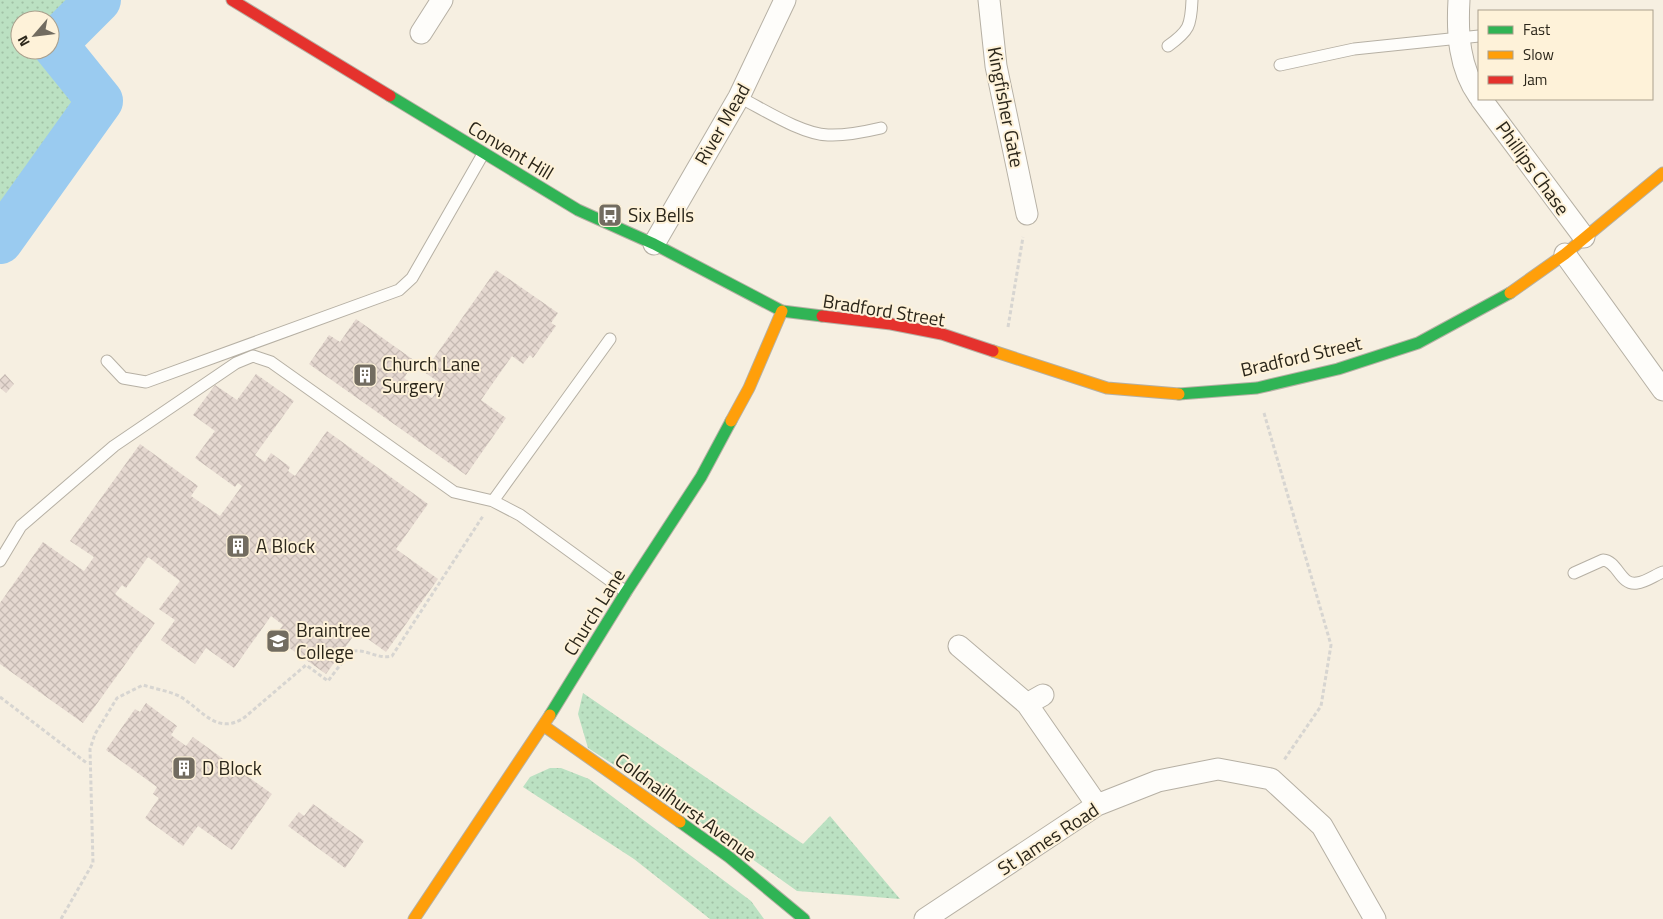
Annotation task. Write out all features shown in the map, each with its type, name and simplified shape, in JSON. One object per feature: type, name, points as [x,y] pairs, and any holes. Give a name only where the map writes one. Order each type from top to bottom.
[{"type":"main road","name":"Convent Hill","points":[[232,0],[578,210],[654,244],[782,311]]},
{"type":"main road","name":"Bradford Street","points":[[782,311],[900,326],[942,334],[1002,356],[1107,388],[1180,394],[1257,388],[1338,369],[1418,343],[1509,293],[1565,254],[1663,173]]},
{"type":"main road","name":"Church Lane","points":[[414,919],[544,726],[626,592],[701,477],[749,388],[782,311]]},
{"type":"main road","name":"Coldnailhurst Avenue","points":[[544,726],[729,856],[804,919]]},
{"type":"street","points":[[420,33],[442,0]]},
{"type":"street","name":"River Mead","points":[[654,244],[739,97],[784,0]]},
{"type":"street","name":"Kingfisher Gate","points":[[989,0],[996,66],[1026,214]]},
{"type":"street","name":"Phillips Chase","points":[[1459,0],[1469,37],[1469,82],[1478,94]]},
{"type":"street","name":"Phillips Chase","points":[[1482,100],[1584,237]]},
{"type":"street","points":[[1565,254],[1663,390]]},
{"type":"street","points":[[959,646],[1034,700],[1097,805]]},
{"type":"street","name":"St James Road","points":[[924,919],[1097,805],[1158,781],[1218,769],[1271,779]]},
{"type":"street","points":[[1271,779],[1322,826],[1375,919]]},
{"type":"lane","points":[[1168,46],[1186,33],[1191,19],[1192,0]]},
{"type":"lane","points":[[1280,65],[1354,49],[1469,37]]},
{"type":"lane","points":[[739,97],[801,128],[826,136],[854,134],[881,128]]},
{"type":"lane","points":[[107,361],[123,378],[146,382],[399,290],[412,278],[483,154]]},
{"type":"lane","points":[[492,501],[610,339]]},
{"type":"lane","points":[[0,561],[21,526],[114,446],[236,363],[253,356],[271,362],[454,492],[492,501],[520,516],[626,592]]},
{"type":"lane","points":[[1574,573],[1603,560],[1613,565],[1626,581],[1631,583],[1639,583],[1663,572]]},
{"type":"path","points":[[1002,356],[1016,288],[1026,214]]},
{"type":"path","points":[[1257,388],[1331,645],[1321,706],[1271,779]]},
{"type":"path","points":[[61,919],[93,863],[89,764],[95,734],[117,698],[143,685],[179,696],[215,722],[226,725],[235,724],[306,665],[328,681],[350,652],[364,651],[385,658],[392,656],[492,501]]},
{"type":"path","points":[[0,697],[89,764]]},
{"type":"green space","points":[[0,0],[98,0],[60,38],[60,10],[10,10],[10,60],[60,60],[60,51],[100,101],[0,241]]},
{"type":"green space","points":[[583,693],[803,844],[830,816],[900,899],[797,891],[676,805],[588,748],[578,714]]},
{"type":"green space","points":[[550,768],[561,768],[589,779],[751,901],[764,919],[710,919],[634,859],[523,787],[530,777]]},
{"type":"building","name":"Church Lane Surgery","points":[[496,270],[558,313],[551,323],[556,326],[533,358],[530,355],[523,364],[512,356],[481,400],[506,418],[466,475],[309,364],[329,335],[340,342],[356,319],[415,361],[404,378],[432,398],[442,384],[424,372]]},
{"type":"building","points":[[5,374],[14,384],[6,393],[0,388],[0,379]]},
{"type":"building","name":"A Block","points":[[256,374],[294,401],[255,455],[265,462],[271,453],[290,467],[288,471],[295,476],[327,431],[428,504],[396,549],[438,579],[386,652],[357,631],[326,674],[274,637],[283,625],[271,616],[234,668],[206,648],[195,664],[161,640],[175,620],[159,609],[180,581],[148,557],[126,588],[122,585],[115,594],[155,623],[83,723],[0,664],[0,603],[43,542],[84,571],[94,557],[70,541],[140,444],[198,486],[191,496],[220,516],[242,486],[238,483],[235,487],[195,458],[215,431],[193,415],[215,385],[237,400]]},
{"type":"building","name":"D Block","points":[[146,703],[177,726],[171,735],[186,746],[193,737],[272,794],[232,850],[198,826],[183,846],[145,818],[159,798],[153,794],[157,787],[106,750],[135,709],[140,712]]},
{"type":"building","points":[[313,804],[364,841],[345,868],[288,826],[299,812],[304,816]]},
{"type":"waterway","points":[[0,241],[100,101],[54,44],[98,0]]},
{"type":"traffic: fast","points":[[390,96],[578,210],[654,244],[782,311],[822,316]]},
{"type":"traffic: fast","points":[[1179,394],[1257,388],[1338,369],[1418,343],[1510,293]]},
{"type":"traffic: fast","points":[[550,715],[626,592],[701,477],[731,421]]},
{"type":"traffic: fast","points":[[680,822],[729,857],[804,919]]},
{"type":"traffic: slow","points":[[1510,293],[1565,254],[1663,173]]},
{"type":"traffic: slow","points":[[731,421],[749,388],[782,311]]},
{"type":"traffic: slow","points":[[993,351],[1107,388],[1179,394]]},
{"type":"traffic: slow","points":[[414,919],[550,715]]},
{"type":"traffic: slow","points":[[544,726],[680,822]]},
{"type":"traffic: jam","points":[[232,0],[390,96]]},
{"type":"traffic: jam","points":[[822,316],[891,324],[942,334],[993,351]]},
{"type":"place","name":"Six Bells","points":[[610,215]]},
{"type":"place","name":"Church Lane Surgery","points":[[365,375]]},
{"type":"place","name":"A Block","points":[[238,546]]},
{"type":"place","name":"Braintree College","points":[[278,641]]},
{"type":"place","name":"D Block","points":[[184,768]]}]
